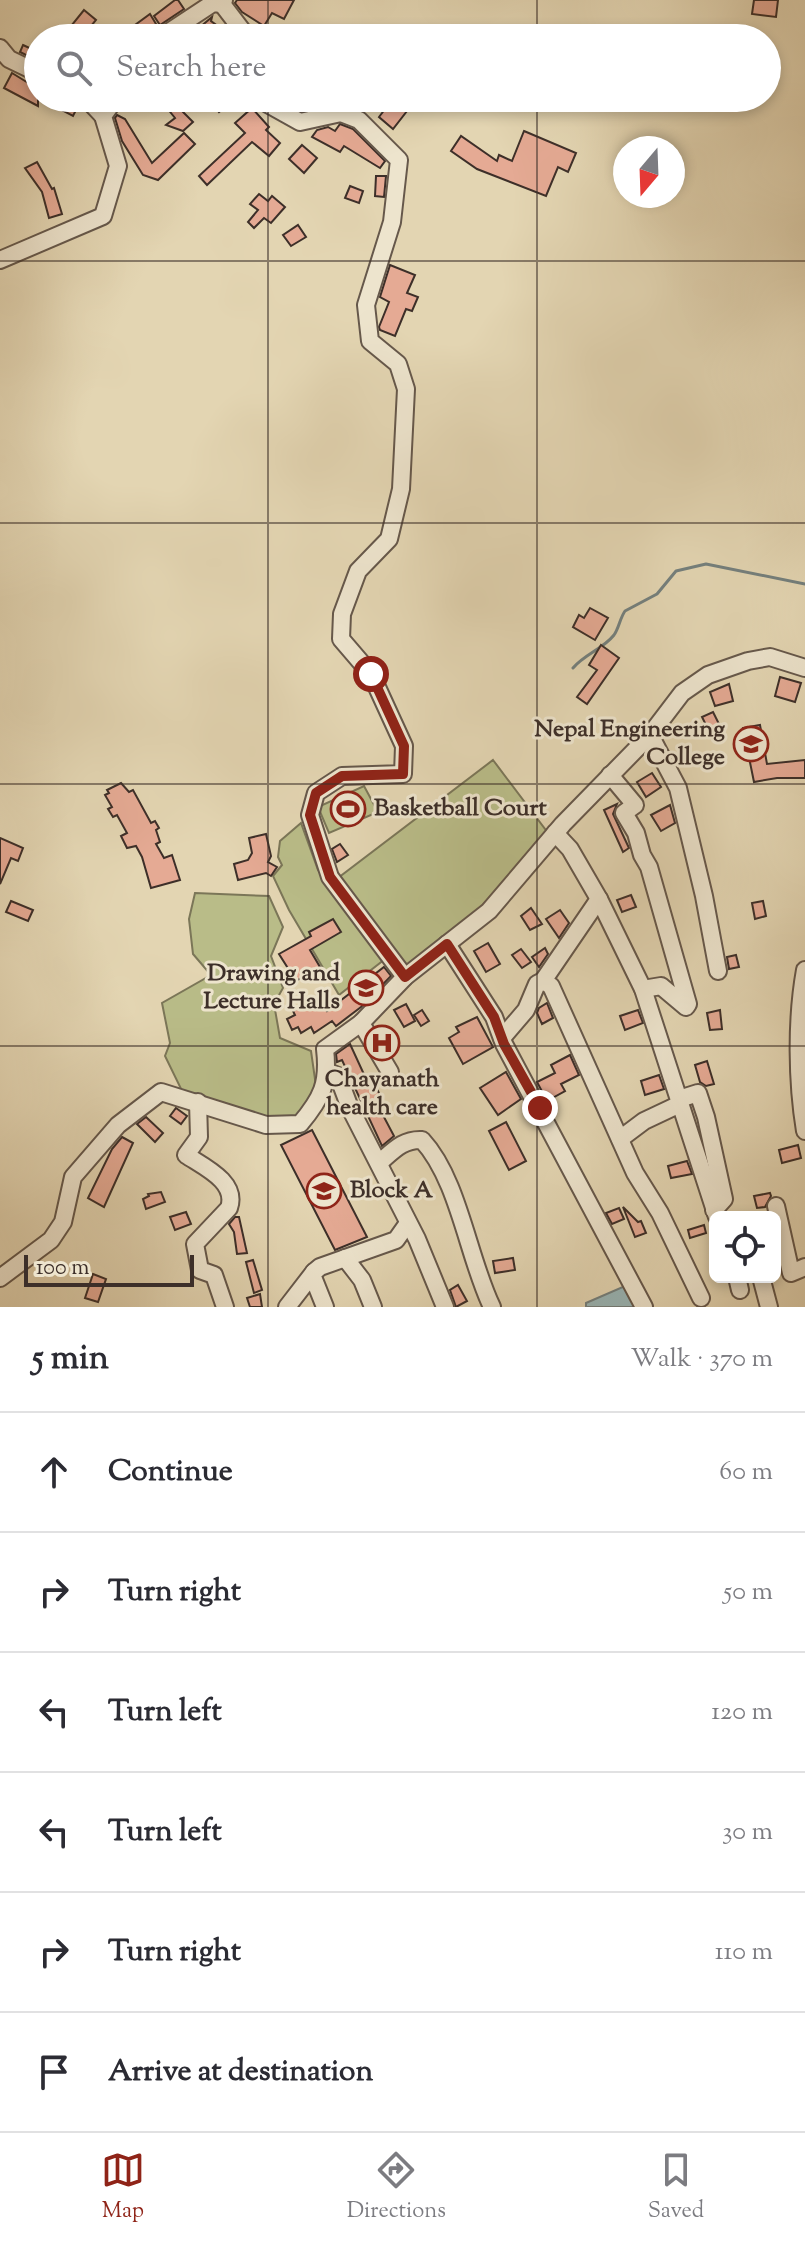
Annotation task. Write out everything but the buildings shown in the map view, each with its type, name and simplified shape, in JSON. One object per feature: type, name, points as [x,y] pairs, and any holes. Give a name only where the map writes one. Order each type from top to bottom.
[{"type":"street","points":[[181,24],[213,3],[223,2],[238,24]]},
{"type":"street","points":[[0,48],[9,59],[24,66]]},
{"type":"street","points":[[0,260],[103,216],[118,166],[99,112]]},
{"type":"street","points":[[103,116],[106,112]]},
{"type":"street","points":[[282,112],[300,122],[341,113],[359,120],[399,160],[392,222],[366,305],[370,341],[398,364],[406,389],[401,489],[389,539],[358,571],[342,614],[341,639],[371,674],[404,746],[403,774],[342,776],[316,793],[310,815],[330,877],[405,977]]},
{"type":"street","points":[[0,1278],[51,1240],[63,1222],[73,1177],[118,1125],[161,1092],[266,1125],[300,1124],[319,1102],[328,1072],[325,1049],[361,1023],[405,977],[489,911],[555,833],[650,735],[682,693],[708,675],[748,661],[770,657],[805,668]]},
{"type":"street","points":[[650,735],[678,788],[718,971]]},
{"type":"street","points":[[610,775],[635,805],[624,813],[636,833],[649,867],[688,1004],[686,1007],[661,986],[643,989]]},
{"type":"street","points":[[555,833],[570,849],[599,899],[643,989],[680,1102]]},
{"type":"street","points":[[502,1038],[526,1010],[537,984],[543,981],[599,899]]},
{"type":"street","points":[[447,944],[494,1017],[502,1038],[644,1307]]},
{"type":"street","points":[[805,970],[800,1072],[805,1131]]},
{"type":"street","points":[[543,981],[551,986],[620,1139],[701,1298]]},
{"type":"street","points":[[361,1023],[390,1072]]},
{"type":"street","points":[[328,1072],[338,1076],[350,1108],[408,1223],[445,1307]]},
{"type":"street","points":[[620,1139],[644,1121],[698,1093],[724,1199],[717,1211]]},
{"type":"street","points":[[198,1102],[199,1137],[186,1155],[224,1181],[231,1201],[229,1208],[195,1244],[200,1270],[214,1275],[225,1307]]},
{"type":"street","points":[[379,1163],[401,1144],[413,1140],[422,1140],[432,1151],[457,1208],[492,1307]]},
{"type":"street","points":[[776,1206],[791,1273],[805,1267]]},
{"type":"street","points":[[287,1307],[320,1267],[396,1240],[408,1223]]},
{"type":"street","points":[[345,1258],[362,1280],[373,1307]]},
{"type":"street","points":[[314,1272],[313,1277],[325,1307]]},
{"type":"street","points":[[763,1283],[769,1307]]},
{"type":"green space","points":[[493,760],[548,833],[461,929],[404,968],[338,878]]},
{"type":"green space","name":"Basketball Court","points":[[364,786],[378,812],[329,833],[318,807]]},
{"type":"green space","points":[[301,823],[318,870],[385,959],[339,995],[289,910],[273,876],[282,865],[278,857],[280,841]]},
{"type":"green space","points":[[195,893],[269,896],[283,927],[271,956],[283,988],[274,1004],[280,1038],[311,1051],[317,1093],[297,1125],[266,1125],[184,1095],[165,1056],[170,1043],[162,1003],[211,975],[193,954],[189,919]]},
{"type":"water","points":[[625,1286],[636,1306],[586,1307],[586,1303]]},
{"type":"waterway","points":[[573,668],[610,640],[625,611],[657,594],[676,571],[706,564],[805,584]]},
{"type":"place","name":"Nepal Engineering College","points":[[751,744]]},
{"type":"place","name":"Basketball Court","points":[[348,809]]},
{"type":"place","name":"Drawing and Lecture Halls","points":[[366,988]]},
{"type":"place","name":"Chayanath health care","points":[[382,1043]]},
{"type":"place","name":"Block A","points":[[324,1191]]},
{"type":"route","points":[[371,674],[404,746],[403,774],[342,776],[316,793],[310,815],[330,877],[405,977],[447,944],[494,1017],[504,1044],[540,1108]]}]
